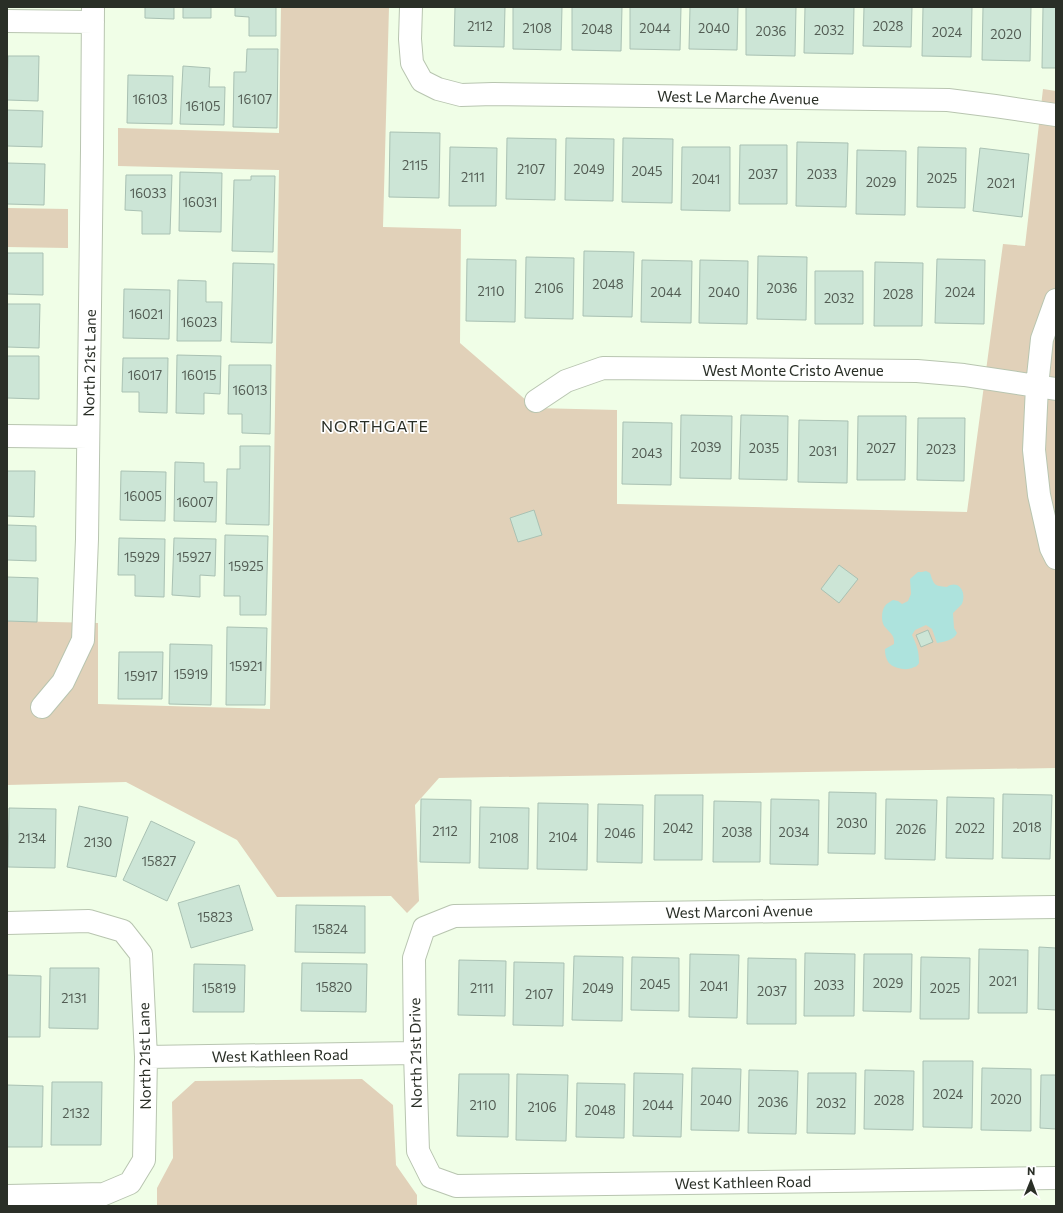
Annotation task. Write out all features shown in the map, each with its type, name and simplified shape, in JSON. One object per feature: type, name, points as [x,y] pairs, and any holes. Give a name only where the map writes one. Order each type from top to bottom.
[{"type":"street","name":"West Le Marche Avenue","points":[[411,7],[410,39],[412,63],[422,81],[438,89],[462,95],[493,94],[948,100],[1056,115]]},
{"type":"street","points":[[7,21],[93,15]]},
{"type":"street","name":"North 21st Lane","points":[[42,707],[64,682],[83,640],[87,539],[93,15]]},
{"type":"street","points":[[1056,300],[1042,339],[1046,388],[1034,450],[1040,494],[1051,548],[1056,558]]},
{"type":"street","name":"West Monte Cristo Avenue","points":[[536,401],[566,381],[603,368],[917,370],[1008,381],[1046,388]]},
{"type":"street","points":[[7,436],[88,437]]},
{"type":"street","name":"West Marconi Avenue","points":[[424,928],[454,916],[1056,907]]},
{"type":"street","name":"North 21st Lane","points":[[7,923],[89,921],[123,931],[141,954],[146,1057],[144,1160],[130,1183],[104,1194],[7,1196]]},
{"type":"street","name":"North 21st Drive","points":[[424,928],[414,958],[415,1053],[418,1150],[431,1177]]},
{"type":"street","name":"West Kathleen Road","points":[[146,1057],[415,1053]]},
{"type":"street","name":"West Kathleen Road","points":[[431,1177],[456,1186],[1056,1178]]},
{"type":"shaded area","points":[[281,7],[389,7],[383,227],[461,229],[460,343],[535,408],[617,410],[617,504],[967,512],[1003,244],[1025,246],[1043,89],[1056,91],[1056,768],[439,778],[415,805],[419,901],[407,913],[391,896],[277,897],[237,840],[126,782],[7,785],[7,621],[98,623],[98,704],[270,709],[279,170],[118,166],[118,128],[279,133]]},
{"type":"shaded area","points":[[7,208],[68,209],[68,248],[7,247]]},
{"type":"shaded area","points":[[362,1079],[393,1105],[396,1165],[417,1195],[417,1206],[157,1206],[157,1188],[173,1158],[172,1102],[195,1081]]},
{"type":"water","points":[[926,571],[930,573],[935,584],[947,587],[950,585],[957,585],[962,590],[962,604],[953,613],[954,628],[957,633],[951,639],[937,643],[932,629],[926,625],[915,630],[912,635],[919,655],[919,663],[911,668],[899,668],[890,664],[886,657],[885,649],[894,644],[894,638],[883,623],[883,611],[886,605],[893,600],[902,604],[908,601],[911,594],[910,579],[918,572]]},
{"type":"building","points":[[145,7],[174,7],[174,19],[145,18]]},
{"type":"building","points":[[183,7],[211,7],[211,18],[183,18]]},
{"type":"building","points":[[235,7],[276,7],[276,36],[249,36],[249,17],[235,16]]},
{"type":"building","points":[[455,7],[505,7],[504,47],[454,46]]},
{"type":"building","points":[[513,7],[562,7],[561,50],[513,49]]},
{"type":"building","points":[[572,7],[622,7],[621,51],[572,50]]},
{"type":"building","points":[[630,7],[681,7],[680,50],[630,49]]},
{"type":"building","points":[[690,7],[738,7],[737,50],[689,49]]},
{"type":"building","points":[[746,7],[796,7],[795,56],[746,55]]},
{"type":"building","points":[[805,7],[854,7],[853,54],[804,53]]},
{"type":"building","points":[[864,7],[912,7],[911,47],[863,46]]},
{"type":"building","points":[[923,7],[972,7],[971,57],[922,56]]},
{"type":"building","points":[[983,7],[1031,7],[1030,61],[982,60]]},
{"type":"building","points":[[1043,7],[1056,7],[1056,68],[1042,68]]},
{"type":"building","points":[[247,49],[278,49],[277,128],[233,127],[234,72],[246,72]]},
{"type":"building","points":[[8,56],[39,56],[38,101],[7,100]]},
{"type":"building","points":[[183,66],[210,68],[209,87],[225,87],[224,125],[180,124]]},
{"type":"building","points":[[128,75],[173,76],[172,124],[127,123]]},
{"type":"building","points":[[7,110],[43,111],[42,147],[7,146]]},
{"type":"building","points":[[390,132],[440,133],[439,198],[389,197]]},
{"type":"building","points":[[507,138],[556,139],[555,200],[506,199]]},
{"type":"building","points":[[566,138],[614,139],[613,201],[565,200]]},
{"type":"building","points":[[623,138],[673,139],[672,203],[622,202]]},
{"type":"building","points":[[797,142],[848,143],[846,207],[796,206]]},
{"type":"building","points":[[740,145],[787,145],[787,204],[739,204]]},
{"type":"building","points":[[450,147],[497,148],[496,206],[449,206]]},
{"type":"building","points":[[682,147],[730,147],[730,211],[681,210]]},
{"type":"building","points":[[918,147],[966,148],[965,208],[917,207]]},
{"type":"building","points":[[980,148],[1029,154],[1022,217],[973,211]]},
{"type":"building","points":[[857,150],[906,151],[905,215],[856,214]]},
{"type":"building","points":[[7,163],[45,164],[44,205],[7,204]]},
{"type":"building","points":[[180,172],[222,173],[221,232],[179,231]]},
{"type":"building","points":[[126,175],[172,175],[170,234],[142,234],[142,211],[125,210]]},
{"type":"building","points":[[251,176],[275,176],[273,252],[232,251],[234,180],[251,180]]},
{"type":"building","points":[[584,251],[634,252],[632,317],[583,316]]},
{"type":"building","points":[[7,253],[43,253],[43,295],[7,294]]},
{"type":"building","points":[[758,256],[807,257],[806,320],[757,319]]},
{"type":"building","points":[[526,257],[574,258],[573,319],[525,318]]},
{"type":"building","points":[[467,259],[516,260],[515,322],[466,321]]},
{"type":"building","points":[[937,259],[985,260],[984,324],[935,323]]},
{"type":"building","points":[[642,260],[692,261],[691,323],[641,322]]},
{"type":"building","points":[[700,260],[748,261],[747,324],[699,323]]},
{"type":"building","points":[[875,262],[923,263],[922,326],[874,326]]},
{"type":"building","points":[[233,263],[274,264],[272,343],[231,342]]},
{"type":"building","points":[[815,271],[863,271],[863,324],[815,324]]},
{"type":"building","points":[[178,280],[206,281],[206,302],[222,302],[221,341],[177,341]]},
{"type":"building","points":[[124,289],[170,290],[169,339],[123,338]]},
{"type":"building","points":[[7,304],[40,304],[39,348],[7,347]]},
{"type":"building","points":[[177,355],[221,356],[220,394],[204,393],[204,414],[176,413]]},
{"type":"building","points":[[7,356],[39,356],[39,399],[7,398]]},
{"type":"building","points":[[123,358],[168,358],[167,413],[139,412],[139,392],[122,392]]},
{"type":"building","points":[[229,365],[271,365],[270,434],[242,433],[242,414],[228,414]]},
{"type":"building","points":[[681,415],[732,416],[731,479],[680,478]]},
{"type":"building","points":[[741,415],[788,416],[787,480],[739,479]]},
{"type":"building","points":[[858,416],[906,416],[905,480],[857,480]]},
{"type":"building","points":[[918,418],[965,418],[964,481],[917,480]]},
{"type":"building","points":[[799,420],[848,421],[847,483],[798,482]]},
{"type":"building","points":[[623,422],[672,423],[671,485],[622,484]]},
{"type":"building","points":[[240,446],[270,446],[269,525],[226,524],[227,469],[240,469]]},
{"type":"building","points":[[175,462],[204,463],[204,482],[217,482],[216,522],[174,521]]},
{"type":"building","points":[[7,471],[35,471],[34,517],[7,516]]},
{"type":"building","points":[[121,471],[166,472],[165,521],[120,520]]},
{"type":"building","points":[[534,510],[542,535],[518,542],[510,518]]},
{"type":"building","points":[[7,525],[36,526],[36,561],[7,560]]},
{"type":"building","points":[[225,535],[268,536],[266,615],[240,615],[240,596],[224,596]]},
{"type":"building","points":[[119,538],[165,539],[164,597],[135,596],[135,575],[118,575]]},
{"type":"building","points":[[174,538],[216,539],[215,576],[200,575],[200,597],[172,595]]},
{"type":"building","points":[[839,565],[858,579],[839,603],[821,589]]},
{"type":"building","points":[[7,577],[38,578],[37,622],[7,621]]},
{"type":"building","points":[[227,627],[267,628],[265,705],[226,705]]},
{"type":"building","points":[[928,630],[933,642],[921,647],[916,635]]},
{"type":"building","points":[[170,644],[212,645],[211,705],[169,704]]},
{"type":"building","points":[[119,652],[163,652],[162,699],[118,699]]},
{"type":"building","points":[[829,792],[876,793],[875,854],[828,853]]},
{"type":"building","points":[[1003,794],[1052,795],[1050,859],[1002,858]]},
{"type":"building","points":[[655,795],[703,795],[702,860],[654,860]]},
{"type":"building","points":[[947,797],[994,798],[993,859],[946,858]]},
{"type":"building","points":[[421,799],[471,800],[470,863],[420,862]]},
{"type":"building","points":[[771,799],[819,800],[818,865],[770,864]]},
{"type":"building","points":[[886,799],[937,800],[935,860],[885,859]]},
{"type":"building","points":[[714,801],[761,802],[760,862],[713,862]]},
{"type":"building","points":[[538,803],[588,804],[587,870],[537,869]]},
{"type":"building","points":[[598,804],[643,805],[642,863],[597,862]]},
{"type":"building","points":[[79,806],[128,817],[116,877],[67,867]]},
{"type":"building","points":[[480,807],[529,808],[528,869],[479,868]]},
{"type":"building","points":[[9,808],[56,809],[55,868],[8,867]]},
{"type":"building","points":[[151,821],[195,842],[167,901],[123,880]]},
{"type":"building","points":[[239,885],[253,930],[191,948],[178,903]]},
{"type":"building","points":[[296,905],[365,906],[365,953],[295,952]]},
{"type":"building","points":[[1039,947],[1056,948],[1056,1010],[1038,1009]]},
{"type":"building","points":[[979,949],[1028,950],[1027,1013],[978,1013]]},
{"type":"building","points":[[805,953],[855,954],[854,1016],[804,1016]]},
{"type":"building","points":[[690,954],[739,955],[737,1018],[689,1017]]},
{"type":"building","points":[[864,954],[912,954],[911,1012],[863,1011]]},
{"type":"building","points":[[574,956],[623,957],[622,1021],[572,1020]]},
{"type":"building","points":[[632,957],[679,958],[679,1011],[631,1010]]},
{"type":"building","points":[[921,957],[970,958],[969,1019],[920,1019]]},
{"type":"building","points":[[748,958],[796,959],[796,1024],[747,1024]]},
{"type":"building","points":[[459,960],[506,961],[505,1016],[458,1015]]},
{"type":"building","points":[[514,962],[564,963],[563,1026],[513,1025]]},
{"type":"building","points":[[302,963],[367,964],[366,1012],[301,1011]]},
{"type":"building","points":[[194,964],[245,965],[244,1012],[193,1012]]},
{"type":"building","points":[[50,968],[99,968],[98,1029],[49,1028]]},
{"type":"building","points":[[7,975],[41,976],[40,1037],[7,1037]]},
{"type":"building","points":[[923,1061],[973,1061],[972,1128],[923,1127]]},
{"type":"building","points":[[692,1068],[741,1069],[739,1131],[691,1130]]},
{"type":"building","points":[[982,1068],[1031,1069],[1031,1131],[981,1130]]},
{"type":"building","points":[[749,1070],[798,1071],[796,1134],[748,1133]]},
{"type":"building","points":[[865,1070],[914,1071],[913,1130],[864,1129]]},
{"type":"building","points":[[634,1073],[683,1074],[681,1137],[633,1136]]},
{"type":"building","points":[[808,1073],[856,1073],[855,1134],[807,1133]]},
{"type":"building","points":[[459,1074],[509,1074],[508,1137],[457,1136]]},
{"type":"building","points":[[517,1074],[568,1075],[566,1141],[516,1140]]},
{"type":"building","points":[[1041,1075],[1056,1075],[1056,1129],[1040,1128]]},
{"type":"building","points":[[52,1082],[102,1082],[101,1145],[51,1145]]},
{"type":"building","points":[[577,1083],[625,1084],[624,1138],[576,1137]]},
{"type":"building","points":[[7,1085],[43,1086],[42,1147],[7,1147]]},
{"type":"district","name":"NORTHGATE","points":[[375,425]]}]
